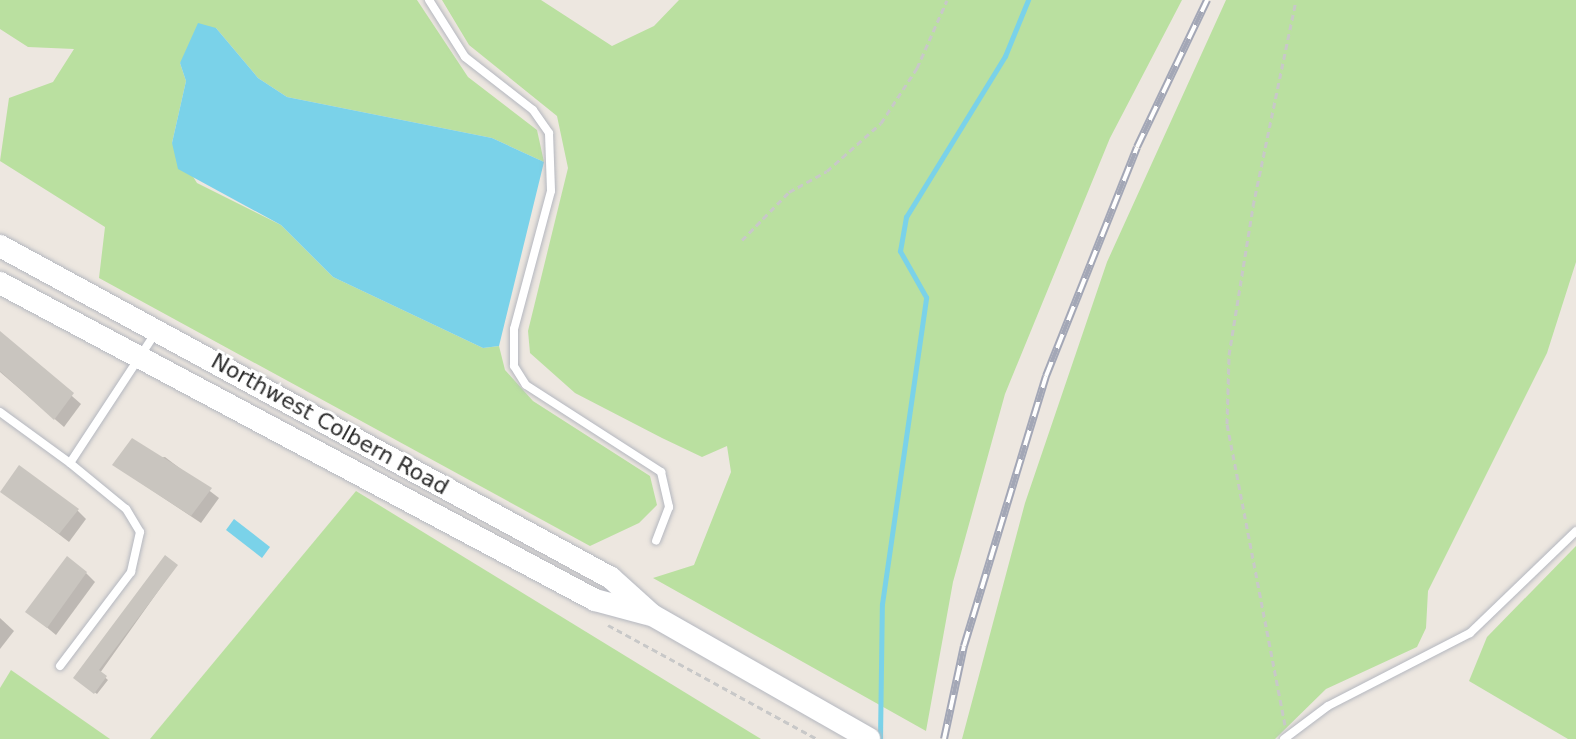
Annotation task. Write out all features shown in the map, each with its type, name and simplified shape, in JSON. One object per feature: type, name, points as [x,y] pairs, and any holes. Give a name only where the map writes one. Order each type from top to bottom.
[{"type":"main road","name":"Northwest Colbern Road","points":[[0,246],[611,578],[652,615],[869,739]]},
{"type":"main road","name":"Northwest Colbern Road","points":[[0,283],[595,600],[652,615]]},
{"type":"lane","points":[[429,0],[465,57],[533,110],[549,133],[551,191],[514,329],[514,366],[526,385],[661,472],[669,507],[656,541]]},
{"type":"lane","points":[[70,463],[142,357],[157,329]]},
{"type":"lane","points":[[0,412],[126,509],[140,532],[131,572],[60,666]]},
{"type":"lane","points":[[1285,736],[1470,633],[1576,531]]},
{"type":"path","points":[[742,240],[789,192],[827,171],[881,123],[947,0]]},
{"type":"path","points":[[1285,736],[1227,424],[1229,355],[1250,222],[1296,0]]},
{"type":"path","points":[[775,716],[817,739]]},
{"type":"green space","points":[[0,0],[417,0],[468,77],[537,130],[544,162],[492,138],[287,97],[258,78],[216,28],[180,63],[186,81],[172,143],[197,183],[281,225],[333,277],[483,348],[499,346],[505,370],[533,401],[650,476],[657,505],[639,523],[590,546],[99,278],[105,227],[0,161],[9,98],[53,82],[74,49],[28,47],[0,29]]},
{"type":"green space","points":[[442,0],[541,0],[612,46],[654,26],[679,0],[1182,0],[1110,138],[1005,394],[953,582],[926,731],[653,578],[694,565],[731,472],[727,446],[702,457],[575,393],[530,353],[528,331],[568,168],[557,116],[469,45]]},
{"type":"green space","points":[[1226,0],[1576,0],[1576,262],[1547,353],[1428,591],[1426,628],[1417,647],[1326,689],[1275,739],[962,739],[1025,503],[1107,262]]},
{"type":"green space","points":[[356,491],[761,739],[150,739]]},
{"type":"green space","points":[[1576,546],[1576,739],[1568,739],[1469,681],[1487,637]]},
{"type":"green space","points":[[11,670],[110,739],[0,739],[0,688]]},
{"type":"water","points":[[198,23],[216,28],[258,78],[287,97],[492,138],[544,162],[499,346],[483,348],[333,277],[281,225],[178,169],[172,143],[186,81],[180,63]]},
{"type":"water","points":[[234,519],[270,547],[262,558],[226,530]]},
{"type":"building","points":[[0,331],[74,393],[54,420],[0,371]]},
{"type":"building","points":[[132,438],[212,488],[191,516],[112,465]]},
{"type":"building","points":[[19,465],[79,509],[59,534],[0,492]]},
{"type":"building","points":[[165,555],[178,565],[99,670],[107,676],[94,694],[73,678]]},
{"type":"building","points":[[67,556],[87,572],[47,628],[25,612]]},
{"type":"waterway","points":[[880,739],[882,604],[926,297],[900,251],[906,217],[1005,56],[1028,0]]},
{"type":"railway","points":[[944,739],[964,646],[1046,376],[1137,147],[1207,0]]}]
